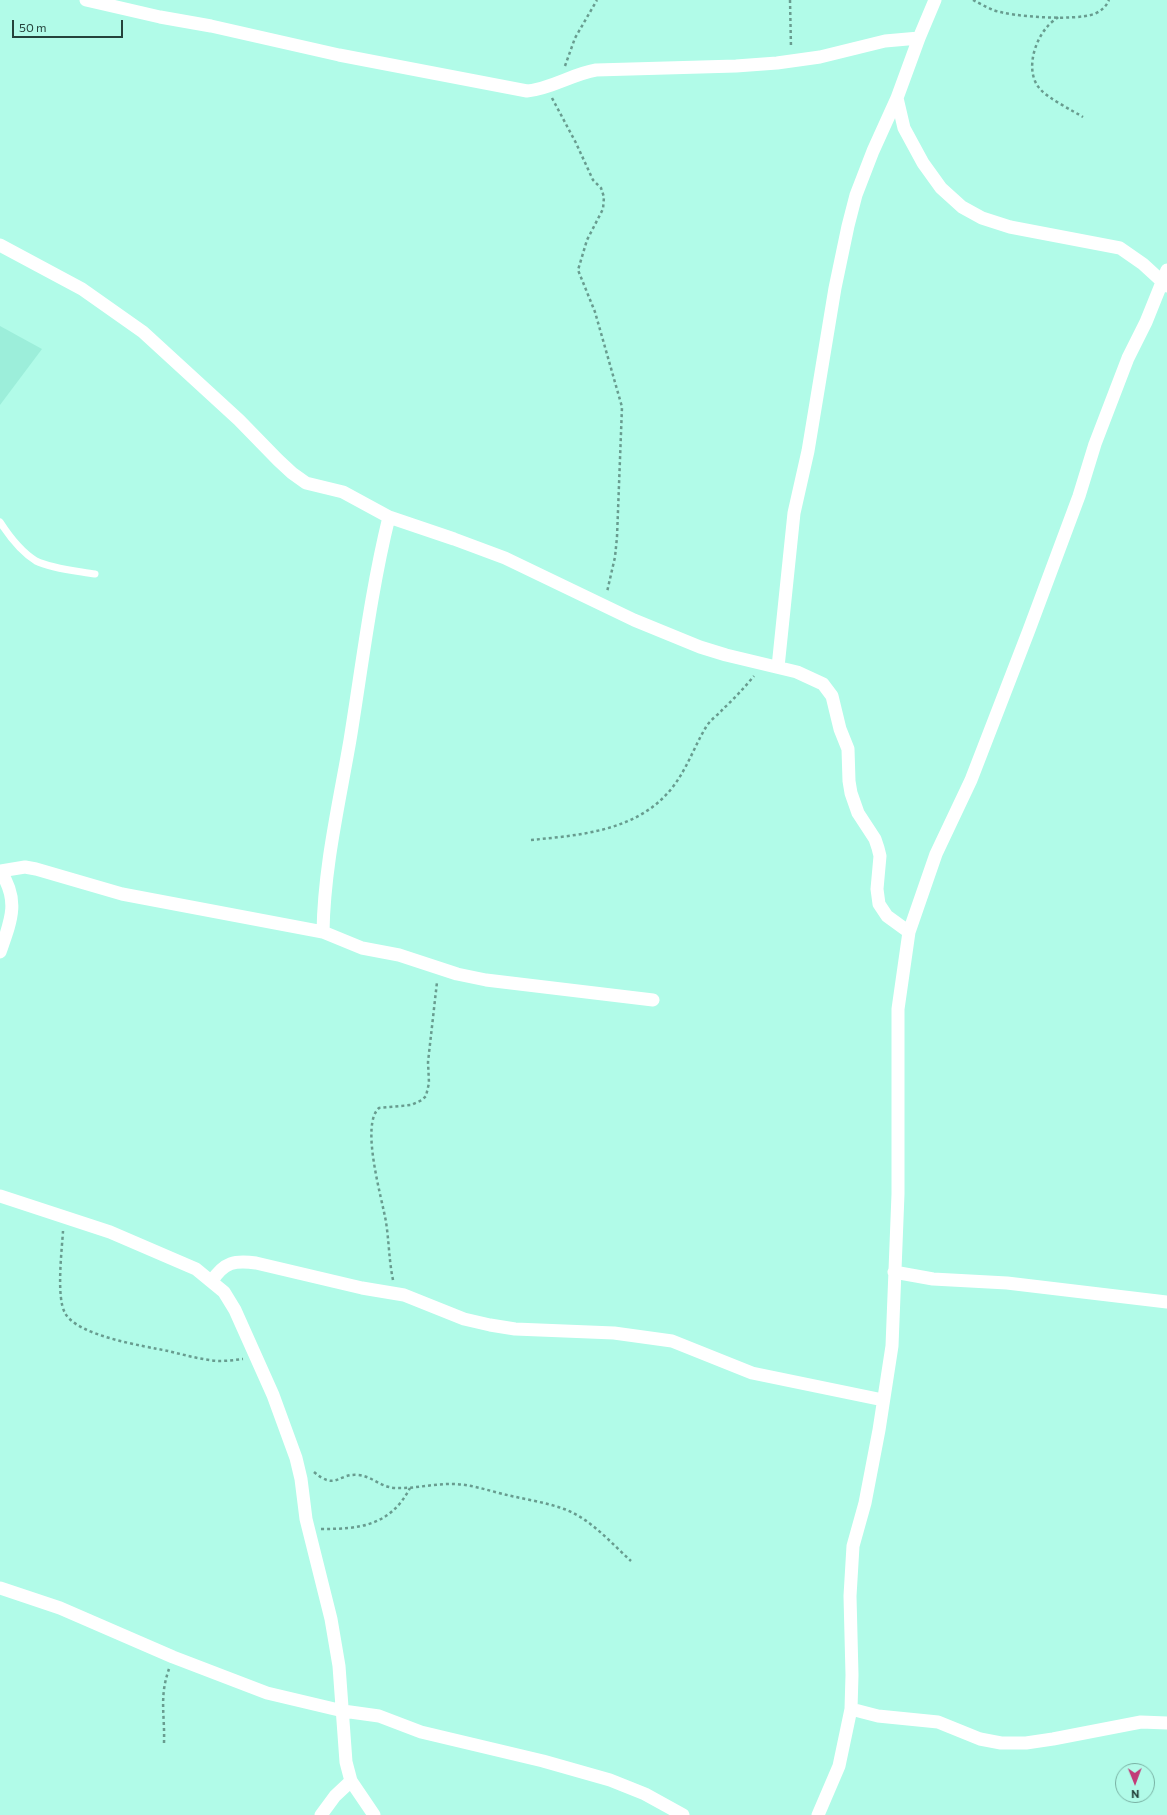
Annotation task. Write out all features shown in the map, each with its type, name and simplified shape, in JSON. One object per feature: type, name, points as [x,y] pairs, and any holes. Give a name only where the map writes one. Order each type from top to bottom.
[{"type":"street","points":[[86,0],[339,55],[452,75],[527,91],[546,87],[587,72],[610,68],[736,66],[792,61],[820,57],[876,43],[919,38]]},
{"type":"street","points":[[778,667],[795,506],[808,451],[838,269],[856,195],[873,151],[897,98],[935,0]]},
{"type":"street","points":[[897,98],[904,128],[923,164],[941,188],[962,207],[982,218],[1010,226],[1120,248],[1144,264],[1165,284]]},
{"type":"street","points":[[0,245],[82,289],[143,332],[306,483],[332,488],[348,494],[389,517],[454,538],[505,558],[604,606],[700,647],[726,655],[797,672],[819,681],[830,692],[840,729],[849,754],[849,782],[858,813],[875,839],[878,848],[880,856],[877,889],[879,904],[887,916],[909,932]]},
{"type":"street","points":[[818,1815],[839,1766],[851,1710],[850,1572],[853,1546],[865,1503],[892,1346],[898,1194],[898,1009],[909,932],[936,854],[971,780],[1024,643],[1079,496],[1101,430],[1128,358],[1165,284],[1167,270]]},
{"type":"street","points":[[323,932],[325,885],[337,807],[350,743],[380,556],[389,517]]},
{"type":"street","points":[[0,952],[13,906],[9,885],[0,871],[25,868],[36,869],[122,894],[323,932],[362,948],[399,955],[438,968],[486,980],[653,1000]]},
{"type":"street","points":[[0,1196],[110,1232],[196,1269],[224,1292],[235,1310],[274,1395],[296,1458],[301,1479],[306,1519],[331,1619],[339,1666],[346,1762],[351,1780],[374,1815]]},
{"type":"street","points":[[212,1281],[217,1273],[230,1263],[246,1262],[362,1288],[395,1292],[464,1319],[490,1325],[515,1329],[614,1333],[672,1341],[752,1373],[883,1400]]},
{"type":"street","points":[[894,1272],[933,1279],[1007,1283],[1167,1302]]},
{"type":"street","points":[[0,1588],[60,1608],[174,1657],[267,1693],[343,1712],[379,1716],[421,1732],[543,1761],[610,1780],[645,1794],[683,1815]]},
{"type":"street","points":[[851,1710],[878,1716],[938,1722],[980,1740],[1001,1743],[1026,1743],[1141,1722],[1167,1723]]},
{"type":"street","points":[[321,1815],[351,1780]]},
{"type":"lane","points":[[0,522],[8,535],[20,548],[37,561],[95,574]]},
{"type":"path","points":[[561,81],[567,58],[575,38],[597,0]]},
{"type":"path","points":[[790,0],[792,61]]},
{"type":"path","points":[[973,0],[993,10],[1036,17],[1087,16],[1106,6],[1109,0]]},
{"type":"path","points":[[1059,17],[1046,27],[1032,61],[1032,71],[1041,91],[1083,117]]},
{"type":"path","points":[[546,87],[576,143],[593,180],[600,188],[604,197],[603,209],[587,240],[578,270],[595,312],[622,407],[622,440],[615,557],[604,606]]},
{"type":"path","points":[[531,840],[578,836],[609,829],[635,818],[657,806],[673,788],[685,769],[706,726],[742,690],[765,664]]},
{"type":"path","points":[[395,1292],[389,1256],[386,1223],[376,1176],[371,1126],[373,1117],[379,1108],[417,1103],[422,1100],[428,1090],[428,1062],[436,1002],[438,968]]},
{"type":"path","points":[[64,1218],[61,1254],[61,1299],[65,1313],[73,1320],[100,1336],[197,1358],[218,1361],[258,1358]]},
{"type":"path","points":[[296,1458],[306,1468],[328,1481],[358,1475],[387,1487],[410,1488],[437,1484],[474,1486],[565,1509],[600,1532],[631,1561]]},
{"type":"path","points":[[309,1529],[351,1528],[367,1525],[382,1519],[396,1508],[410,1488]]},
{"type":"path","points":[[164,1743],[162,1691],[174,1657]]},
{"type":"shaded area","points":[[0,326],[42,349],[0,405]]}]
